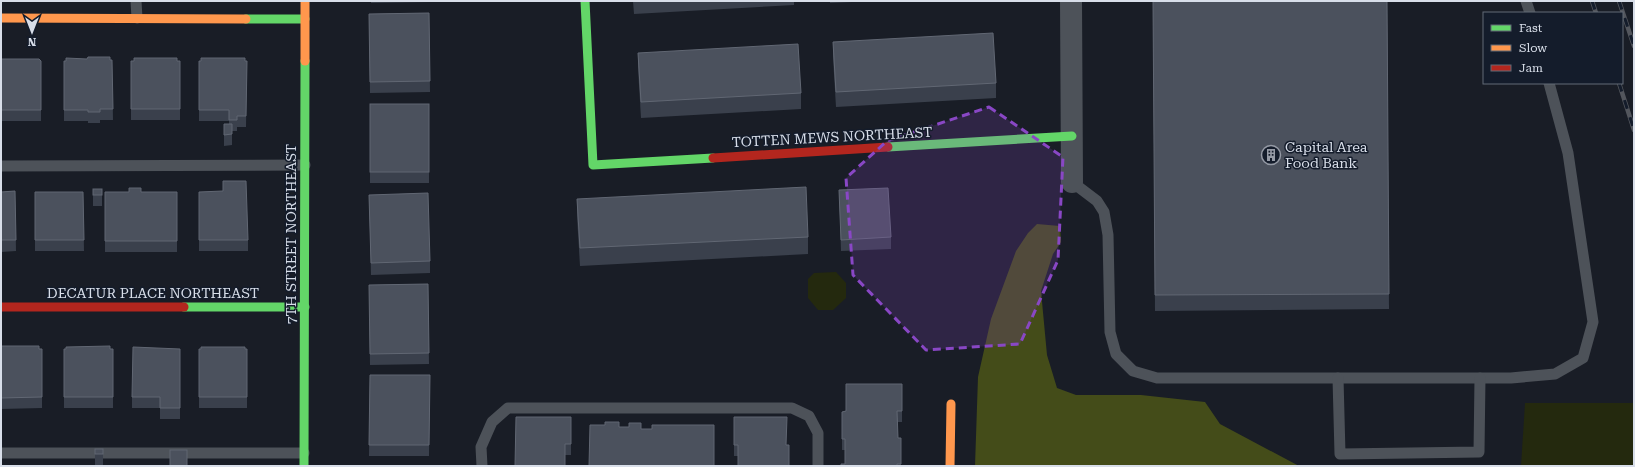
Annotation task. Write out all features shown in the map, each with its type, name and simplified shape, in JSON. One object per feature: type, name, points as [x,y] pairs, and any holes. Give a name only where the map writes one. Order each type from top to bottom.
[{"type":"street","name":"7TH STREET NORTHEAST","points":[[304,466],[305,1]]},
{"type":"street","name":"TOTTEN MEWS NORTHEAST","points":[[585,1],[593,165],[1072,136]]},
{"type":"street","points":[[1071,1],[1072,182]]},
{"type":"street","points":[[1,18],[305,19]]},
{"type":"street","name":"DECATUR PLACE NORTHEAST","points":[[1,307],[305,307]]},
{"type":"street","points":[[950,466],[951,404]]},
{"type":"lane","points":[[136,1],[137,18]]},
{"type":"lane","points":[[1526,1],[1530,12]]},
{"type":"lane","points":[[1072,182],[1097,201],[1104,212],[1108,235],[1110,332],[1116,354],[1133,371],[1157,378],[1511,378],[1555,374],[1583,358],[1593,322],[1568,152],[1549,84]]},
{"type":"lane","points":[[1,166],[305,165]]},
{"type":"lane","points":[[1338,378],[1340,454],[1479,452],[1480,378]]},
{"type":"lane","points":[[482,466],[481,447],[492,422],[508,408],[792,408],[809,416],[818,433],[818,466]]},
{"type":"lane","points":[[1,453],[304,453]]},
{"type":"highlighted area","points":[[989,107],[1063,157],[1058,260],[1020,344],[926,350],[853,275],[846,178],[887,141]]},
{"type":"green space","points":[[1037,224],[1060,226],[1061,242],[1053,254],[1041,291],[1047,355],[1057,388],[1076,395],[1141,395],[1205,402],[1220,424],[1299,466],[975,466],[978,377],[991,319],[1016,251],[1028,233]]},
{"type":"green space","points":[[836,272],[846,283],[846,298],[833,310],[818,310],[808,298],[808,279],[814,273]]},
{"type":"green space","points":[[1525,403],[1634,403],[1634,466],[1521,466]]},
{"type":"building","name":"Capital Area Food Bank","points":[[1153,1],[1387,1],[1389,294],[1155,295]]},
{"type":"building","points":[[429,13],[430,81],[370,82],[369,14]]},
{"type":"building","points":[[993,33],[996,83],[836,92],[833,42]]},
{"type":"building","points":[[798,44],[801,93],[641,102],[638,53]]},
{"type":"building","points":[[88,57],[110,57],[110,60],[112,60],[113,109],[100,109],[100,112],[88,112],[88,110],[64,110],[64,61],[66,61],[66,58],[87,59]]},
{"type":"building","points":[[134,58],[177,58],[177,61],[180,61],[180,109],[131,109],[131,61],[134,61]]},
{"type":"building","points":[[201,58],[245,58],[245,61],[247,61],[246,116],[237,116],[237,120],[229,120],[229,110],[199,110],[199,61],[201,61]]},
{"type":"building","points":[[1,59],[39,59],[41,61],[41,110],[1,110]]},
{"type":"building","points":[[370,104],[429,104],[429,172],[370,172]]},
{"type":"building","points":[[224,124],[232,124],[232,134],[224,135]]},
{"type":"building","points":[[223,181],[246,181],[248,240],[199,240],[199,192],[223,191]]},
{"type":"building","points":[[806,187],[808,237],[580,248],[577,199]]},
{"type":"building","points":[[129,188],[141,188],[141,192],[177,192],[177,241],[105,241],[105,192],[129,192]]},
{"type":"building","points":[[888,188],[891,237],[841,240],[839,190]]},
{"type":"building","points":[[93,189],[102,189],[102,195],[93,195]]},
{"type":"building","points":[[15,191],[16,240],[1,240],[1,192]]},
{"type":"building","points":[[35,192],[83,192],[84,240],[35,240]]},
{"type":"building","points":[[428,193],[430,261],[371,263],[369,195]]},
{"type":"building","points":[[428,284],[429,353],[370,354],[369,285]]},
{"type":"building","points":[[1,346],[39,346],[39,349],[42,349],[42,397],[1,398]]},
{"type":"building","points":[[110,346],[110,349],[113,349],[113,397],[64,397],[64,349],[66,349],[66,347]]},
{"type":"building","points":[[133,347],[180,349],[180,408],[160,408],[160,397],[132,397]]},
{"type":"building","points":[[201,347],[245,347],[245,349],[247,349],[247,397],[199,397],[199,349],[201,349]]},
{"type":"building","points":[[370,375],[430,375],[429,445],[369,445]]},
{"type":"building","points":[[846,384],[902,384],[902,411],[897,411],[898,438],[901,438],[901,464],[897,464],[897,466],[841,466],[841,464],[845,464],[845,439],[842,439],[842,412],[846,411]]},
{"type":"building","points":[[516,417],[571,417],[571,444],[565,444],[565,466],[515,466]]},
{"type":"building","points":[[734,417],[787,417],[786,445],[789,445],[789,466],[738,466],[738,445],[734,445]]},
{"type":"building","points":[[605,422],[619,422],[619,427],[629,427],[629,423],[641,423],[641,429],[652,429],[652,425],[714,425],[714,466],[589,466],[590,425],[605,425]]},
{"type":"building","points":[[95,449],[103,449],[103,454],[95,454]]},
{"type":"building","points":[[170,450],[187,450],[187,466],[170,466]]},
{"type":"railway","points":[[1592,1],[1596,12]]},
{"type":"railway","points":[[1619,1],[1623,12]]},
{"type":"railway","points":[[1623,13],[1634,46]]},
{"type":"railway","points":[[1619,84],[1634,130]]},
{"type":"traffic: fast","points":[[585,1],[593,165],[713,158]]},
{"type":"traffic: fast","points":[[246,19],[305,19]]},
{"type":"traffic: fast","points":[[304,466],[305,61]]},
{"type":"traffic: fast","points":[[888,147],[1072,136]]},
{"type":"traffic: fast","points":[[184,307],[305,307]]},
{"type":"traffic: slow","points":[[305,1],[305,61]]},
{"type":"traffic: slow","points":[[1,18],[246,19]]},
{"type":"traffic: slow","points":[[950,466],[951,404]]},
{"type":"traffic: jam","points":[[713,158],[888,147]]},
{"type":"traffic: jam","points":[[1,307],[184,307]]},
{"type":"place","name":"Capital Area Food Bank","points":[[1271,155]]}]
